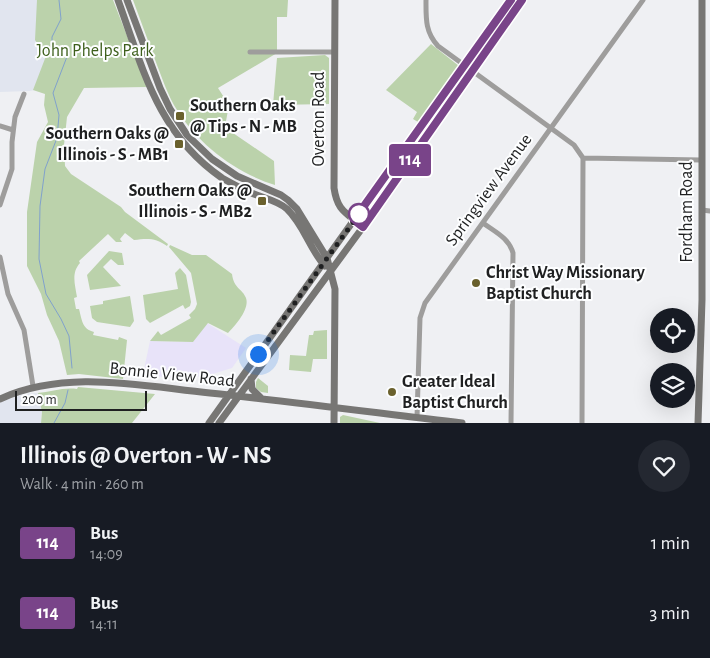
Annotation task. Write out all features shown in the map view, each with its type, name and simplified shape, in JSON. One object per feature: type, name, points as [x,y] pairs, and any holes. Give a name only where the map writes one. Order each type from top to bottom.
[{"type":"street","points":[[118,0],[153,96],[180,140],[223,178],[249,192],[283,201],[330,270],[335,289],[334,423]]},
{"type":"street","points":[[127,0],[160,88],[170,109],[187,134],[212,159],[237,176],[297,209],[318,242],[325,261]]},
{"type":"street","name":"Overton Road","points":[[334,0],[334,188],[339,206],[363,227]]},
{"type":"street","points":[[426,0],[426,23],[430,36],[438,46],[551,127],[574,145],[582,158],[582,423]]},
{"type":"street","points":[[209,423],[511,0]]},
{"type":"street","points":[[219,423],[363,227],[522,0]]},
{"type":"street","name":"Springview Avenue","points":[[417,418],[421,310],[643,0]]},
{"type":"street","name":"Fordham Road","points":[[698,423],[702,300],[702,0]]},
{"type":"street","points":[[250,52],[334,52]]},
{"type":"street","points":[[0,205],[12,170],[13,130],[17,110],[24,94]]},
{"type":"street","points":[[0,126],[13,130]]},
{"type":"street","points":[[180,140],[187,134]]},
{"type":"street","points":[[582,158],[701,160]]},
{"type":"street","points":[[702,210],[710,210]]},
{"type":"street","points":[[483,223],[507,240],[513,253],[510,423]]},
{"type":"street","points":[[318,242],[328,245],[337,244]]},
{"type":"street","points":[[0,257],[8,294],[24,330],[33,386]]},
{"type":"street","points":[[0,297],[8,294]]},
{"type":"street","points":[[282,321],[289,327]]},
{"type":"street","points":[[251,379],[252,389],[261,398]]},
{"type":"street","name":"Bonnie View Road","points":[[0,398],[33,386],[84,381],[261,398],[462,423]]},
{"type":"street","points":[[208,393],[215,401],[216,412]]},
{"type":"shaded area","points":[[0,0],[52,0],[50,88],[0,92]]},
{"type":"shaded area","points":[[207,323],[246,348],[232,368],[206,376],[177,379],[143,374],[150,341],[193,342]]},
{"type":"shaded area","points":[[38,393],[42,412],[41,423],[0,423],[0,402],[24,394]]},
{"type":"green space","name":"John Phelps Park","points":[[37,0],[113,0],[147,87],[84,88],[67,117],[64,145],[65,166],[71,174],[121,207],[168,244],[167,246],[152,239],[134,240],[125,233],[120,239],[122,242],[116,242],[108,234],[79,261],[80,263],[75,271],[74,279],[77,297],[74,298],[76,309],[79,309],[87,329],[94,332],[93,335],[118,340],[119,337],[127,340],[123,379],[79,374],[67,375],[59,341],[47,315],[41,294],[27,266],[27,212],[37,142],[48,122],[44,105],[45,94],[33,90],[46,56],[35,40]]},
{"type":"green space","points":[[133,0],[288,0],[287,17],[277,17],[277,53],[218,88],[229,105],[226,121],[233,133],[274,161],[275,185],[246,173],[220,156],[207,146],[186,123],[168,94]]},
{"type":"green space","points":[[431,44],[459,66],[418,122],[413,119],[417,112],[386,90]]},
{"type":"green space","points":[[325,55],[329,58],[329,104],[273,105],[277,58]]},
{"type":"green space","points":[[170,245],[192,255],[206,255],[232,274],[234,283],[247,302],[241,317],[228,333],[208,323],[193,342],[150,341],[158,331],[161,335],[191,318],[189,315],[197,304],[191,273],[169,247]]},
{"type":"green space","points":[[109,251],[122,253],[124,265],[118,265],[111,259],[103,267],[121,286],[90,290],[87,275]]},
{"type":"green space","points":[[180,268],[186,275],[191,302],[190,306],[185,309],[183,305],[150,323],[146,319],[143,295],[178,289],[175,273]]},
{"type":"green space","points":[[130,296],[134,321],[130,327],[97,322],[92,318],[90,306],[103,304],[103,301]]},
{"type":"green space","points":[[327,330],[327,359],[313,359],[311,372],[289,370],[290,355],[306,356],[309,335],[313,335],[314,331]]},
{"type":"green space","points":[[258,378],[268,386],[268,393],[261,392],[256,388]]},
{"type":"green space","points":[[78,387],[155,394],[132,423],[41,423],[42,412],[38,393],[62,389],[77,389]]},
{"type":"green space","points":[[343,415],[380,423],[340,423],[340,417]]},
{"type":"waterway","points":[[59,0],[61,19],[52,37],[52,47],[63,49],[68,54],[53,93],[59,115],[57,138],[45,169],[40,206],[39,259],[46,294],[69,336],[72,368]]},
{"type":"waterway","points":[[54,423],[65,403],[68,390]]},
{"type":"bus line","name":"114","points":[[511,0],[354,220],[363,227],[522,0]]},
{"type":"place","name":"Southern Oaks @ Tips - N - MB","points":[[180,116]]},
{"type":"place","name":"Southern Oaks @ Illinois - S - MB1","points":[[179,144]]},
{"type":"place","name":"Southern Oaks @ Illinois - S - MB2","points":[[262,201]]},
{"type":"place","name":"Christ Way Missionary Baptist Church","points":[[476,283]]},
{"type":"place","name":"Greater Ideal Baptist Church","points":[[392,392]]},
{"type":"route","points":[[258,354],[359,214]]}]
